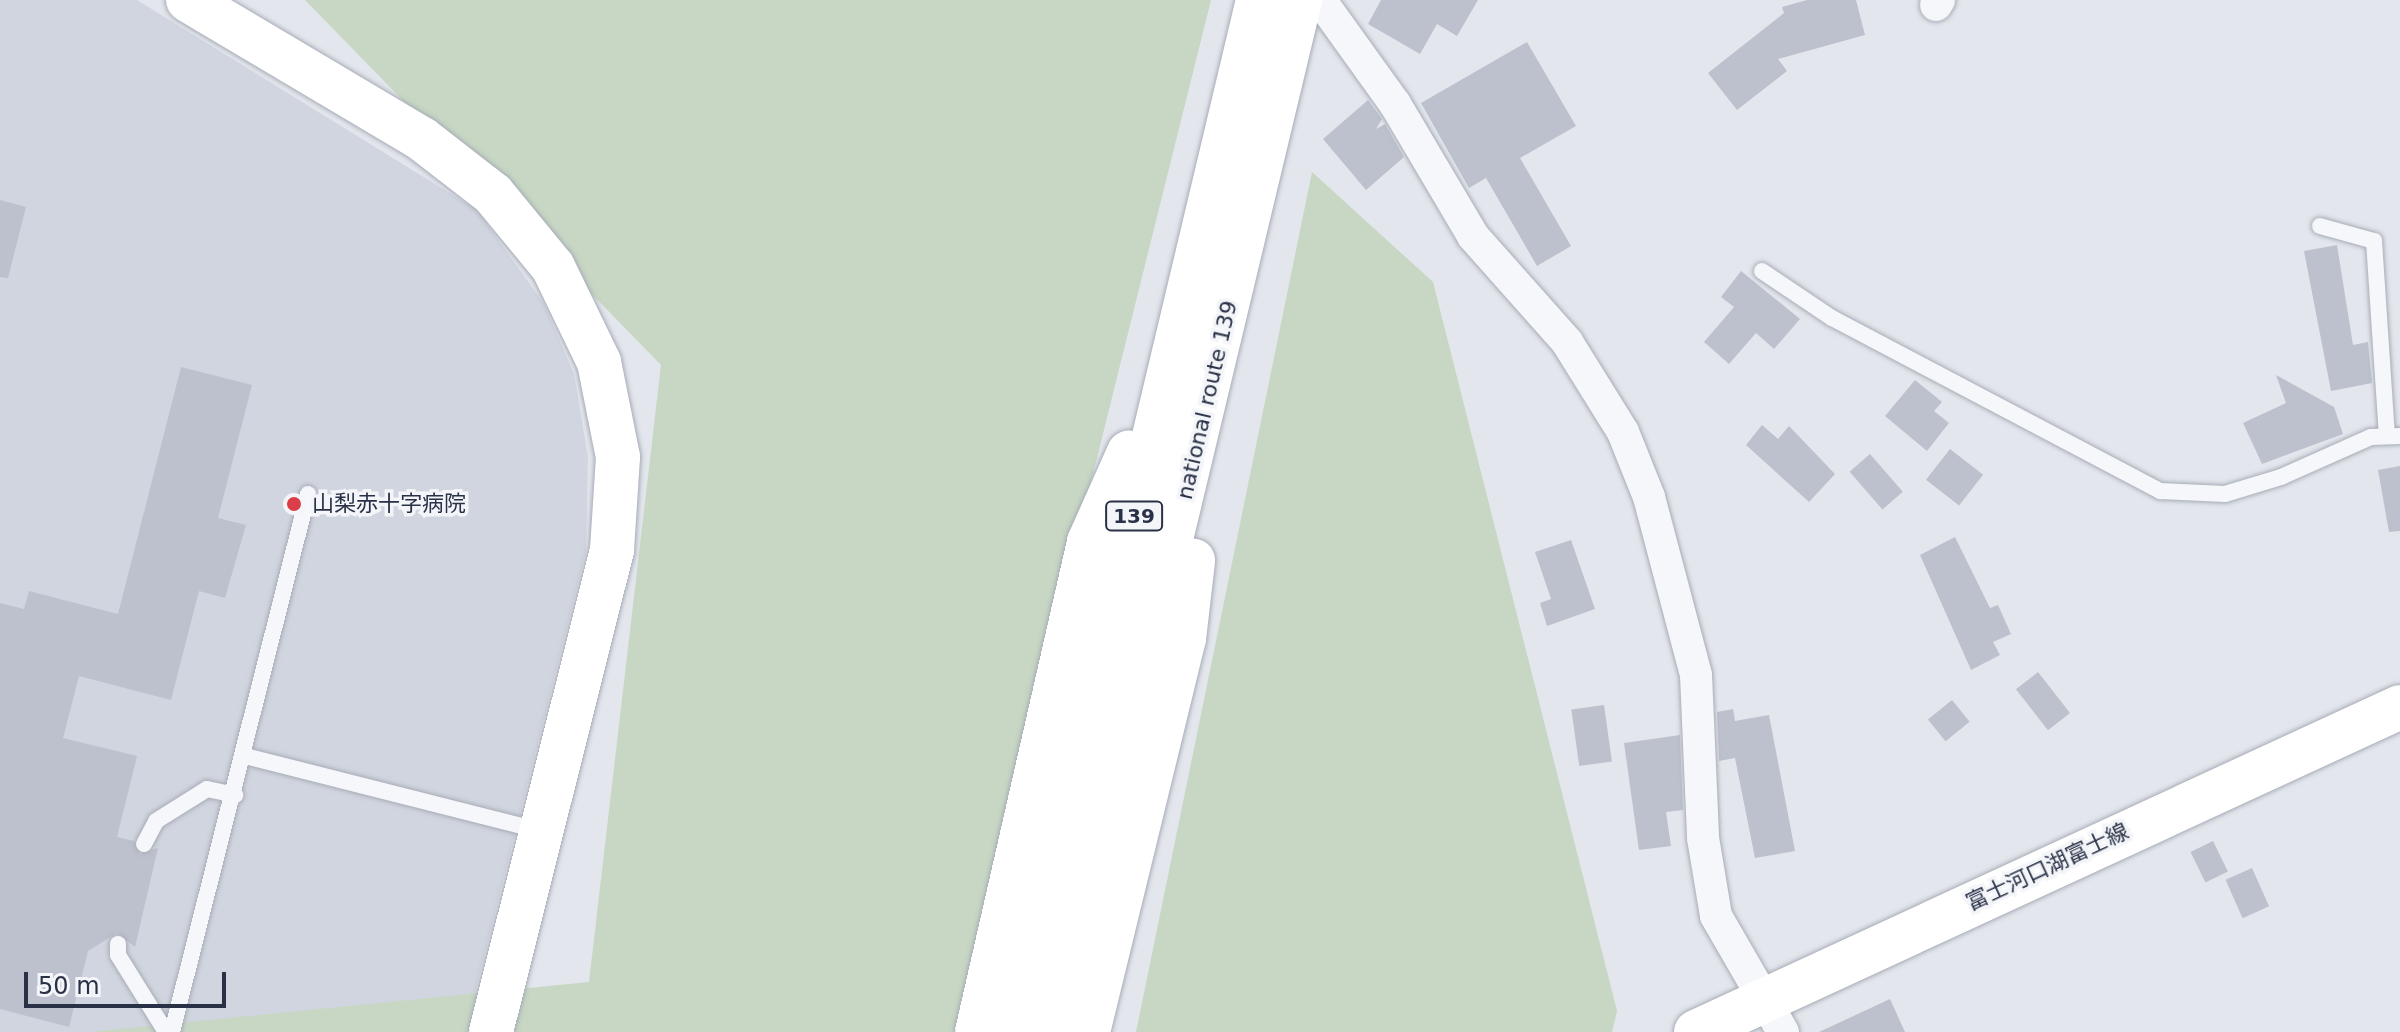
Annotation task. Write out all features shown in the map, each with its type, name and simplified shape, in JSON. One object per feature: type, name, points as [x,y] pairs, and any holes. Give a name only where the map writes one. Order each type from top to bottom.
[{"type":"main road","points":[[188,0],[422,139],[493,194],[553,267],[599,362],[618,457],[612,550],[491,1032]]},
{"type":"main road","name":"national route 139","points":[[1012,1032],[1258,0]]},
{"type":"main road","name":"national route 139","points":[[1053,1032],[1215,368],[1313,4]]},
{"type":"main road","points":[[977,1032],[1089,542],[1172,356]]},
{"type":"main road","points":[[1088,1032],[1184,639],[1215,368]]},
{"type":"main road","name":"富士河口湖富士線","points":[[1696,1032],[1773,1016],[2400,707]]},
{"type":"street","points":[[1313,4],[1395,104],[1473,236],[1567,342],[1623,432],[1653,510],[1696,675],[1703,838],[1716,916],[1773,1016]]},
{"type":"lane","points":[[1762,271],[1832,318],[2160,491],[2225,494],[2394,436],[2374,241],[2320,226]]},
{"type":"lane","points":[[172,1032],[245,756],[308,494]]},
{"type":"lane","points":[[245,756],[541,831]]},
{"type":"lane","points":[[144,844],[156,821],[207,789],[235,795]]},
{"type":"lane","points":[[118,944],[118,955],[166,1032]]},
{"type":"shaded area","name":"山梨赤十字病院","points":[[0,0],[137,0],[477,210],[544,304],[574,374],[588,457],[586,551],[465,1032],[0,1032]]},
{"type":"green space","points":[[305,0],[1211,0],[954,1032],[90,1032],[589,982],[661,365]]},
{"type":"green space","points":[[1312,172],[1433,282],[1617,1011],[1612,1032],[1136,1032]]},
{"type":"building","points":[[1381,0],[1478,0],[1457,36],[1437,24],[1420,54],[1368,24]]},
{"type":"building","points":[[1807,0],[1856,0],[1865,35],[1778,59],[1787,71],[1737,110],[1708,73],[1784,13],[1782,7]]},
{"type":"building","points":[[1527,42],[1576,126],[1520,158],[1571,246],[1537,266],[1486,178],[1469,188],[1421,103]]},
{"type":"building","points":[[1368,100],[1382,119],[1376,129],[1385,124],[1404,157],[1366,190],[1323,139]]},
{"type":"building","points":[[0,200],[26,207],[8,278],[0,277]]},
{"type":"building","points":[[2337,245],[2353,345],[2368,342],[2372,383],[2331,391],[2304,251]]},
{"type":"building","points":[[1741,271],[1800,319],[1774,349],[1756,333],[1729,364],[1704,342],[1734,307],[1721,297]]},
{"type":"building","points":[[181,367],[252,385],[218,518],[246,525],[225,598],[199,591],[171,700],[79,676],[63,738],[137,756],[117,837],[134,841],[140,854],[158,848],[135,947],[117,933],[88,951],[69,1027],[0,1009],[0,603],[24,609],[29,591],[118,614]]},
{"type":"building","points":[[2276,375],[2334,407],[2343,434],[2262,464],[2243,423],[2286,403]]},
{"type":"building","points":[[1915,380],[1942,402],[1934,411],[1949,423],[1927,451],[1885,416]]},
{"type":"building","points":[[1762,425],[1778,439],[1789,426],[1835,474],[1809,502],[1746,445]]},
{"type":"building","points":[[1950,449],[1983,475],[1959,506],[1926,480]]},
{"type":"building","points":[[1870,454],[1903,492],[1882,509],[1850,472]]},
{"type":"building","points":[[2400,466],[2400,531],[2389,532],[2378,470]]},
{"type":"building","points":[[1955,537],[1990,608],[1998,605],[2011,634],[1993,642],[2000,655],[1971,670],[1920,555]]},
{"type":"building","points":[[1571,540],[1595,609],[1547,626],[1540,603],[1551,599],[1535,552]]},
{"type":"building","points":[[2038,672],[2070,713],[2048,730],[2016,689]]},
{"type":"building","points":[[1952,700],[1970,722],[1946,741],[1928,720]]},
{"type":"building","points":[[1604,705],[1612,761],[1579,766],[1571,710]]},
{"type":"building","points":[[1733,709],[1735,721],[1769,715],[1795,851],[1755,858],[1735,758],[1719,761],[1717,712]]},
{"type":"building","points":[[1680,735],[1683,810],[1666,812],[1671,846],[1639,850],[1624,743]]},
{"type":"building","points":[[2213,841],[2228,872],[2205,883],[2191,852]]},
{"type":"building","points":[[2252,868],[2269,906],[2243,918],[2226,880]]},
{"type":"building","points":[[1890,999],[1905,1032],[1819,1032]]},
{"type":"place","name":"山梨赤十字病院","points":[[294,504]]}]
